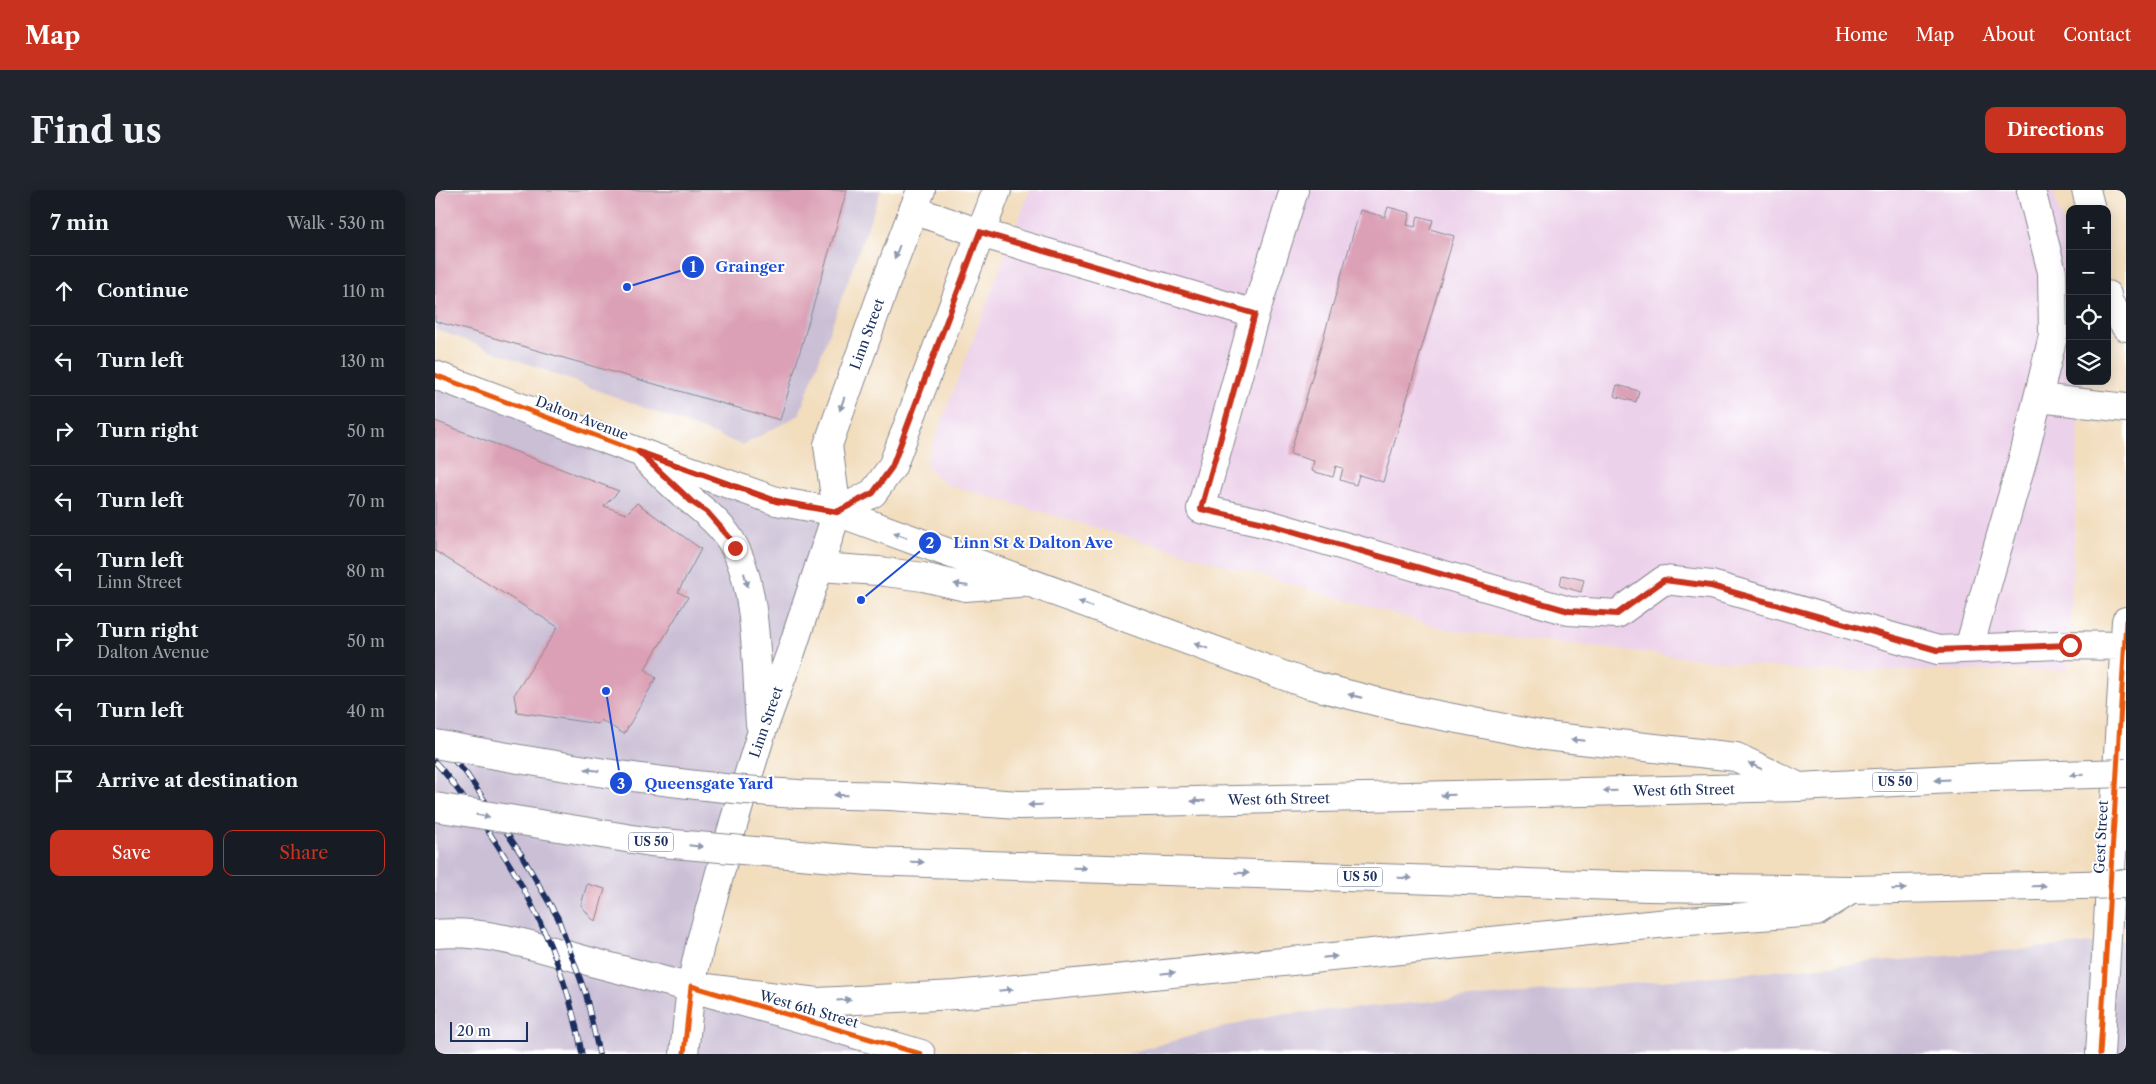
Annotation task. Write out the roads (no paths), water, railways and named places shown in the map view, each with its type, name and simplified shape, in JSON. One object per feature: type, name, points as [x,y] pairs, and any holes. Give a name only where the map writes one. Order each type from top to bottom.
[{"type":"main road","points":[[837,512],[873,493],[892,467],[997,190]]},
{"type":"main road","points":[[1294,190],[1255,314],[1201,509],[1264,523],[1569,611],[1617,614],[1664,580],[1711,586],[1937,650],[2064,645],[2125,634]]},
{"type":"main road","points":[[1969,648],[2039,398],[2053,336],[2052,272],[2031,190]]},
{"type":"main road","points":[[2086,190],[2090,205]]},
{"type":"main road","points":[[917,200],[980,232],[1255,314]]},
{"type":"main road","name":"Linn Street","points":[[684,1054],[691,986],[700,945],[761,734],[837,512],[828,444],[917,200]]},
{"type":"main road","points":[[2111,306],[2126,327]]},
{"type":"main road","name":"Dalton Avenue","points":[[435,374],[639,452],[776,501],[837,512],[1307,684],[1402,708],[1545,736],[1736,757],[1799,787]]},
{"type":"main road","points":[[2039,398],[2126,408]]},
{"type":"main road","points":[[639,452],[692,502],[707,512],[729,537],[735,548],[748,586],[751,607],[761,734]]},
{"type":"main road","points":[[819,567],[879,571],[923,577],[965,587],[1027,583]]},
{"type":"main road","name":"Gest Street","points":[[2100,1054],[2119,836],[2125,634]]},
{"type":"main road","name":"West 6th Street","points":[[435,744],[523,760],[686,783],[798,794],[890,796],[1019,805],[1799,787],[2126,773]]},
{"type":"main road","name":"US 50","points":[[435,807],[651,842],[869,861],[1648,886],[1851,890],[2126,884]]},
{"type":"main road","points":[[435,934],[455,932],[484,935],[691,986],[817,1002],[956,995],[1688,921],[1816,912],[1851,890]]},
{"type":"main road","name":"West 6th Street","points":[[691,986],[921,1054]]},
{"type":"railway","points":[[435,741],[466,773],[521,854],[558,918],[586,995],[599,1054]]},
{"type":"railway","points":[[435,762],[487,829],[524,889],[553,953],[565,986],[582,1054]]},
{"type":"place","name":"Grainger","points":[[627,287]]},
{"type":"place","name":"Linn St & Dalton Ave","points":[[861,600]]},
{"type":"place","name":"Queensgate Yard","points":[[606,691]]}]
